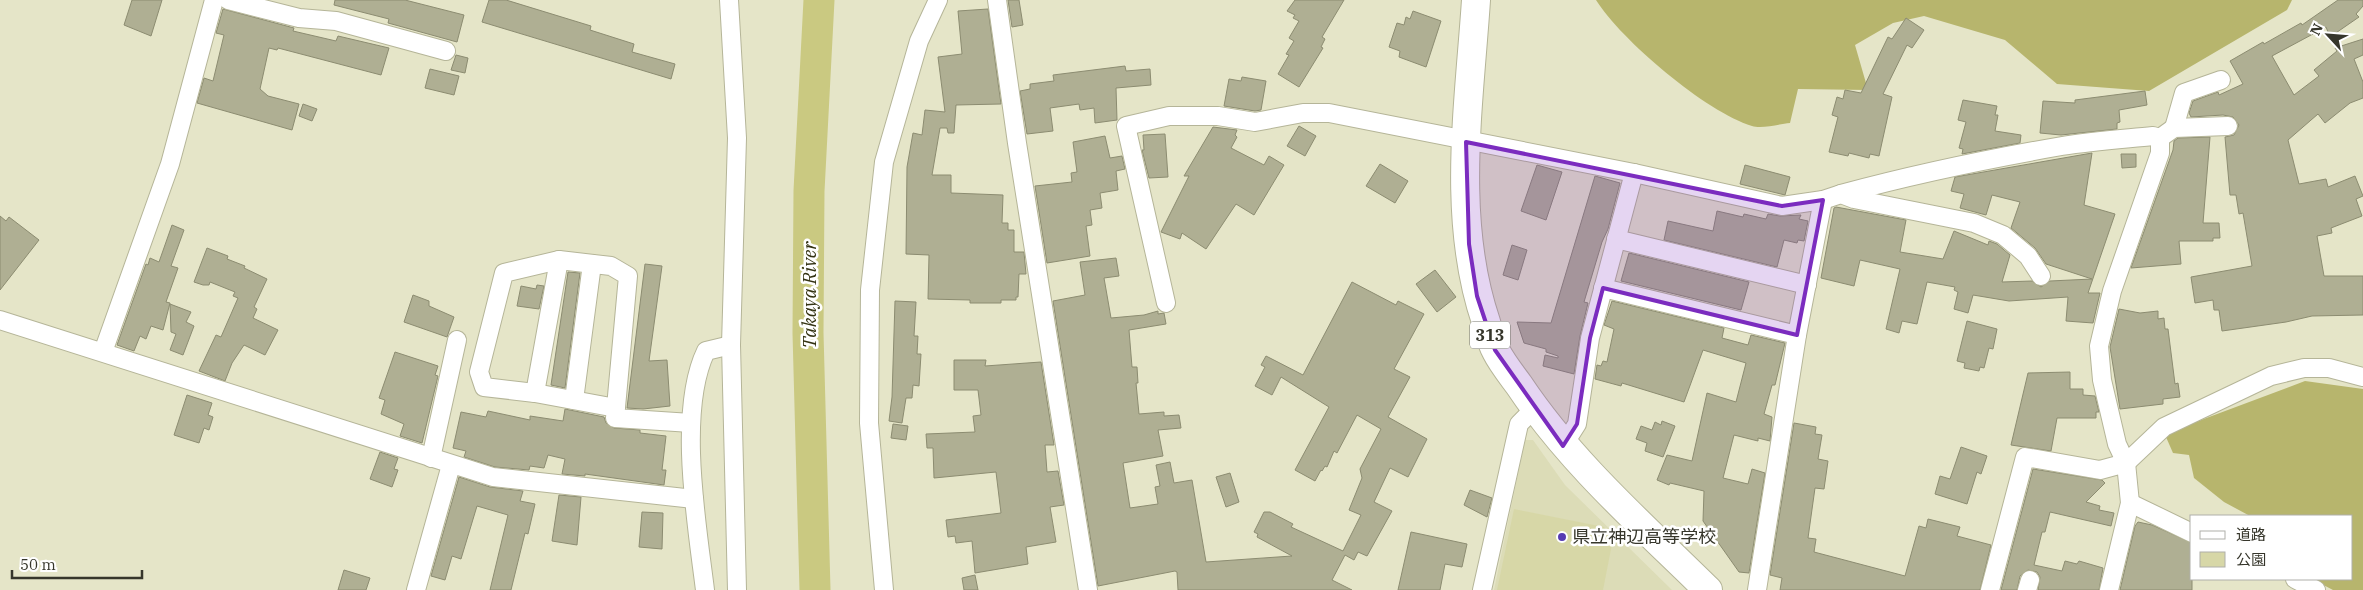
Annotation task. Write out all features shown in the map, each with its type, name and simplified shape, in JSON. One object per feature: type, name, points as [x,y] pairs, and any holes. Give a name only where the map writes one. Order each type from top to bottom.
[{"type":"highway","name":"313","points":[[1476,0],[1466,142],[1465,190],[1477,296],[1495,350],[1534,409],[1564,446],[1708,590]]},
{"type":"street","points":[[103,352],[170,164],[214,0]]},
{"type":"street","points":[[228,0],[299,18],[336,21],[446,51]]},
{"type":"street","points":[[729,0],[737,138],[731,345],[737,590]]},
{"type":"street","points":[[884,590],[869,423],[870,290],[884,162],[927,8],[938,0]]},
{"type":"street","points":[[997,0],[1017,144],[1088,590]]},
{"type":"street","points":[[2109,590],[2130,503],[2126,463],[2118,444],[2102,380],[2099,346],[2112,292],[2167,133],[2184,93],[2221,80]]},
{"type":"street","points":[[1166,303],[1126,126],[1159,120],[1169,116],[1218,116],[1255,122],[1304,113],[1329,113],[1466,142],[1634,173],[1782,206],[1823,200],[1954,165],[1994,160],[2063,146],[2228,126]]},
{"type":"street","points":[[1564,446],[1577,424],[1590,338],[1634,173]]},
{"type":"street","points":[[1841,194],[1854,199],[1974,223],[2003,235],[2028,256],[2041,276]]},
{"type":"street","points":[[1757,590],[1797,335],[1823,200]]},
{"type":"street","points":[[1616,239],[1807,285]]},
{"type":"street","points":[[616,408],[535,393],[484,387],[479,372],[504,273],[559,260],[611,266],[628,276],[616,408],[615,418],[691,423]]},
{"type":"street","points":[[535,393],[559,260]]},
{"type":"street","points":[[574,400],[592,264]]},
{"type":"street","points":[[1603,288],[1797,335]]},
{"type":"street","points":[[0,320],[492,477],[694,500]]},
{"type":"street","points":[[431,458],[457,340]]},
{"type":"street","points":[[705,590],[694,500],[691,423],[699,365],[706,352],[731,345]]},
{"type":"street","points":[[1990,590],[2025,457],[2100,470],[2126,463],[2164,427],[2271,376],[2304,368],[2329,368],[2363,377]]},
{"type":"street","points":[[1482,590],[1518,424],[1534,409]]},
{"type":"street","points":[[416,590],[451,465]]},
{"type":"street","points":[[2130,503],[2190,532]]},
{"type":"street","points":[[2298,580],[2316,590]]},
{"type":"highlighted area","points":[[1466,142],[1782,206],[1823,200],[1797,335],[1603,288],[1590,338],[1577,424],[1563,446],[1495,350],[1477,296],[1469,244]]},
{"type":"shaded area","points":[[1596,0],[2292,0],[2287,10],[2149,91],[2057,84],[2005,40],[1924,16],[1893,23],[1855,45],[1868,90],[1798,89],[1790,123],[1761,127],[1752,126],[1733,118],[1689,91],[1624,35]]},
{"type":"shaded area","points":[[2305,381],[2363,389],[2363,590],[2333,590],[2314,580],[2353,580],[2353,515],[2248,515],[2224,502],[2194,478],[2189,455],[2173,453],[2166,437],[2177,429]]},
{"type":"shaded area","name":"県立神辺高等学校","points":[[1525,440],[1533,440],[1565,485],[1672,590],[1494,590]]},
{"type":"green space","points":[[1514,509],[1604,527],[1613,539],[1603,590],[1497,590]]},
{"type":"building","points":[[132,0],[162,0],[151,36],[124,25]]},
{"type":"building","points":[[335,0],[405,0],[464,15],[457,42],[388,23],[389,19],[334,5]]},
{"type":"building","points":[[489,0],[506,0],[591,26],[590,30],[634,44],[632,52],[675,64],[671,79],[482,22]]},
{"type":"building","points":[[1008,0],[1019,0],[1023,25],[1012,27]]},
{"type":"building","points":[[1295,0],[1344,0],[1322,37],[1325,39],[1321,47],[1323,48],[1299,87],[1278,74],[1289,55],[1286,54],[1294,41],[1289,38],[1299,21],[1293,18],[1295,15],[1287,11]]},
{"type":"building","points":[[2338,0],[2363,0],[2363,6],[2356,14],[2359,17],[2330,37],[2326,27],[2272,56],[2294,95],[2319,76],[2314,70],[2337,51],[2335,48],[2363,39],[2363,55],[2354,59],[2363,82],[2363,98],[2350,103],[2325,123],[2318,114],[2288,140],[2299,184],[2326,179],[2328,187],[2355,176],[2363,196],[2356,199],[2362,216],[2331,228],[2332,233],[2317,236],[2324,276],[2363,276],[2363,315],[2312,316],[2286,322],[2222,331],[2219,310],[2214,310],[2213,300],[2195,303],[2191,277],[2252,266],[2243,213],[2239,214],[2236,195],[2230,195],[2225,137],[2234,135],[2239,125],[2233,117],[2223,115],[2191,117],[2189,113],[2193,101],[2218,92],[2219,95],[2243,84],[2230,61],[2301,23],[2302,25]]},
{"type":"building","points":[[223,9],[294,28],[293,31],[336,41],[338,36],[389,48],[381,75],[278,48],[277,50],[269,48],[260,89],[268,96],[299,104],[292,130],[197,103],[204,78],[213,81],[224,35],[216,33]]},
{"type":"building","points":[[988,9],[1001,104],[956,105],[954,133],[948,133],[947,128],[940,128],[932,175],[951,175],[951,193],[1003,195],[1002,223],[1008,223],[1008,230],[1014,230],[1014,252],[1024,252],[1026,274],[1019,274],[1018,297],[1016,297],[1016,300],[1001,300],[1001,303],[970,303],[970,300],[928,299],[929,255],[906,254],[907,167],[913,133],[922,135],[925,110],[945,112],[938,57],[962,54],[958,11]]},
{"type":"building","points":[[1413,11],[1441,21],[1426,67],[1399,57],[1400,51],[1389,47],[1397,23],[1404,25],[1406,17],[1410,19]]},
{"type":"building","points":[[1906,18],[1924,30],[1912,48],[1907,45],[1883,94],[1892,97],[1879,156],[1870,154],[1869,158],[1849,153],[1848,156],[1829,152],[1838,117],[1832,115],[1837,97],[1843,99],[1845,90],[1861,93],[1888,37],[1892,39]]},
{"type":"building","points":[[456,55],[468,58],[465,73],[451,70]]},
{"type":"building","points":[[1125,66],[1126,71],[1150,69],[1151,85],[1116,88],[1117,120],[1095,123],[1094,108],[1080,110],[1079,104],[1050,108],[1053,131],[1027,134],[1020,91],[1030,89],[1030,84],[1054,81],[1053,75]]},
{"type":"building","points":[[430,69],[459,76],[454,95],[425,88]]},
{"type":"building","points":[[1242,77],[1266,81],[1261,110],[1255,111],[1224,106],[1229,79],[1241,81]]},
{"type":"building","points":[[2145,91],[2147,105],[2119,110],[2120,122],[2117,123],[2117,129],[2061,135],[2040,133],[2043,101],[2075,103],[2075,100]]},
{"type":"building","points":[[1963,100],[1997,106],[1995,115],[1998,115],[1995,131],[2021,135],[2020,143],[1962,154],[1963,149],[1959,148],[1966,122],[1958,120]]},
{"type":"building","points":[[303,104],[317,109],[312,121],[299,116]]},
{"type":"building","points":[[1299,126],[1316,136],[1305,156],[1287,146]]},
{"type":"building","points":[[1213,127],[1237,130],[1235,135],[1237,137],[1231,148],[1264,165],[1269,156],[1284,165],[1254,215],[1236,204],[1206,249],[1182,233],[1180,239],[1161,232],[1189,176],[1184,176]]},
{"type":"building","points":[[1165,134],[1168,177],[1149,178],[1142,150],[1144,150],[1143,135]]},
{"type":"building","points":[[1105,136],[1110,158],[1122,156],[1125,169],[1116,171],[1118,190],[1100,193],[1102,208],[1090,210],[1092,225],[1086,226],[1090,256],[1047,263],[1035,186],[1072,182],[1071,173],[1077,172],[1073,142]]},
{"type":"building","points":[[2210,137],[2203,223],[2219,223],[2220,238],[2213,238],[2213,241],[2179,241],[2181,264],[2131,268],[2173,150],[2174,141],[2178,138]]},
{"type":"building","points":[[2092,153],[2084,205],[2115,214],[2088,293],[2100,293],[2093,323],[2066,321],[2068,297],[2009,301],[1973,295],[1968,313],[1954,309],[1958,292],[1954,290],[1955,287],[1927,282],[1917,324],[1902,321],[1899,333],[1886,329],[1900,269],[1860,260],[1854,286],[1821,278],[1834,208],[1836,207],[1906,220],[1900,252],[1943,259],[1954,231],[1988,245],[1989,241],[1997,244],[2010,255],[2002,282],[2032,281],[2041,287],[2050,281],[2092,279],[2046,264],[2035,248],[2011,228],[2020,202],[1992,195],[1986,215],[1960,208],[1964,194],[1951,191],[1955,177]]},
{"type":"building","points":[[2121,154],[2136,154],[2136,167],[2122,168]]},
{"type":"building","points":[[1380,164],[1408,181],[1395,203],[1366,186]]},
{"type":"building","points":[[1537,165],[1562,172],[1546,220],[1521,211]]},
{"type":"building","points":[[1745,165],[1790,177],[1785,195],[1740,184]]},
{"type":"building","points":[[1595,176],[1620,183],[1608,229],[1602,242],[1584,302],[1588,303],[1574,374],[1543,366],[1545,355],[1558,358],[1558,356],[1546,352],[1546,349],[1524,343],[1517,322],[1551,323]]},
{"type":"building","points":[[1717,211],[1743,217],[1744,214],[1766,219],[1768,214],[1780,216],[1801,215],[1799,219],[1808,221],[1804,241],[1798,240],[1797,243],[1784,240],[1777,267],[1664,240],[1668,221],[1713,231]]},
{"type":"building","points":[[0,216],[6,221],[9,217],[39,240],[0,290]]},
{"type":"building","points":[[172,225],[184,230],[171,266],[178,268],[166,302],[170,303],[163,330],[151,326],[146,339],[140,336],[134,351],[117,345],[146,264],[148,265],[150,258],[159,262]]},
{"type":"building","points":[[1512,245],[1527,250],[1518,280],[1503,275]]},
{"type":"building","points":[[207,248],[228,256],[227,259],[245,266],[244,268],[267,279],[254,307],[257,309],[253,318],[278,330],[265,355],[244,345],[232,363],[225,381],[199,371],[216,335],[221,337],[238,298],[233,296],[235,292],[210,282],[209,285],[203,285],[194,282]]},
{"type":"building","points":[[1629,253],[1749,282],[1741,310],[1621,281]]},
{"type":"building","points":[[1116,258],[1119,276],[1104,278],[1111,318],[1144,315],[1158,311],[1158,314],[1164,313],[1166,324],[1129,330],[1132,367],[1137,367],[1138,383],[1136,383],[1139,414],[1164,412],[1164,416],[1179,415],[1181,428],[1158,430],[1163,456],[1123,463],[1130,508],[1158,504],[1155,487],[1160,486],[1156,465],[1170,462],[1174,483],[1192,480],[1206,562],[1292,556],[1257,537],[1258,534],[1254,532],[1264,512],[1270,512],[1293,524],[1291,527],[1343,551],[1361,515],[1349,510],[1362,478],[1360,469],[1381,429],[1357,415],[1337,453],[1334,451],[1327,467],[1325,466],[1321,470],[1315,481],[1295,470],[1329,407],[1281,377],[1272,395],[1255,386],[1265,367],[1261,365],[1266,356],[1303,375],[1352,282],[1396,305],[1398,301],[1424,314],[1394,369],[1410,377],[1388,417],[1427,439],[1408,477],[1390,468],[1374,502],[1392,511],[1367,556],[1358,552],[1354,560],[1345,555],[1332,580],[1352,590],[1178,590],[1177,572],[1175,571],[1098,586],[1053,301],[1085,295],[1080,262]]},
{"type":"building","points":[[645,264],[662,266],[649,361],[667,360],[670,406],[643,409],[627,408]]},
{"type":"building","points":[[1435,270],[1456,297],[1437,312],[1416,284]]},
{"type":"building","points":[[568,272],[580,273],[565,388],[551,385]]},
{"type":"building","points":[[537,285],[544,286],[539,309],[517,306],[521,286],[536,289]]},
{"type":"building","points":[[413,295],[429,301],[429,306],[454,317],[447,337],[404,322]]},
{"type":"building","points":[[895,301],[916,302],[914,336],[918,336],[917,354],[921,354],[919,386],[913,385],[912,398],[906,398],[902,423],[889,421],[892,397]]},
{"type":"building","points":[[1612,301],[1724,328],[1722,338],[1748,345],[1751,335],[1785,343],[1775,385],[1772,385],[1764,414],[1772,417],[1770,441],[1758,438],[1758,441],[1734,435],[1723,478],[1748,484],[1752,469],[1765,473],[1749,573],[1739,572],[1703,521],[1704,491],[1670,483],[1669,485],[1657,480],[1667,455],[1692,461],[1707,393],[1736,402],[1746,363],[1703,350],[1684,402],[1622,383],[1621,386],[1595,379],[1597,365],[1601,366],[1603,361],[1607,362],[1614,329],[1604,325]]},
{"type":"building","points":[[170,304],[191,312],[186,322],[194,326],[183,355],[170,350],[176,334],[171,332]]},
{"type":"building","points":[[2119,309],[2140,313],[2158,311],[2158,319],[2164,318],[2165,329],[2168,329],[2175,384],[2178,383],[2180,397],[2163,399],[2163,404],[2120,409],[2110,347]]},
{"type":"building","points":[[1967,321],[1997,329],[1993,349],[1989,348],[1984,368],[1980,367],[1979,371],[1964,368],[1965,363],[1957,361]]},
{"type":"building","points":[[395,352],[438,366],[435,375],[438,376],[422,443],[400,436],[404,424],[381,414],[385,400],[379,398]]},
{"type":"building","points":[[954,360],[986,360],[985,366],[1041,362],[1054,445],[1045,445],[1047,472],[1058,471],[1064,505],[1050,507],[1056,542],[1026,547],[1028,564],[975,573],[972,541],[956,543],[955,536],[948,537],[946,520],[1001,513],[996,472],[934,478],[933,448],[927,448],[926,434],[975,432],[973,416],[981,415],[978,390],[954,390]]},
{"type":"building","points":[[2070,372],[2070,389],[2083,389],[2083,395],[2095,396],[2099,412],[2096,412],[2096,418],[2057,418],[2051,451],[2011,445],[2028,373]]},
{"type":"building","points":[[187,395],[212,403],[208,415],[213,417],[209,430],[204,428],[199,443],[174,435]]},
{"type":"building","points":[[565,409],[604,417],[606,423],[614,428],[640,430],[640,433],[666,436],[662,470],[666,470],[664,485],[585,474],[585,476],[562,474],[565,459],[548,455],[544,468],[530,466],[529,470],[495,467],[464,457],[466,451],[453,448],[461,412],[486,417],[488,411],[530,420],[530,416],[563,421]]},
{"type":"building","points":[[1662,421],[1675,426],[1663,457],[1645,451],[1647,443],[1636,439],[1641,426],[1652,430],[1655,422],[1661,425]]},
{"type":"building","points":[[1794,423],[1816,427],[1815,434],[1822,435],[1818,459],[1828,461],[1824,489],[1815,488],[1808,538],[1816,539],[1814,552],[1905,576],[1919,526],[1926,528],[1928,519],[1960,527],[1957,536],[1991,545],[1980,590],[1780,590],[1782,578],[1770,575]]},
{"type":"building","points":[[893,424],[908,426],[906,440],[891,438]]},
{"type":"building","points":[[1961,447],[1987,456],[1981,474],[1977,472],[1967,504],[1935,494],[1940,476],[1950,479]]},
{"type":"building","points":[[380,452],[398,458],[394,469],[398,470],[392,487],[370,479]]},
{"type":"building","points":[[2033,469],[2102,480],[2105,483],[2086,502],[2100,506],[2099,510],[2114,513],[2111,526],[2050,512],[2045,532],[2042,532],[2034,565],[2062,571],[2065,561],[2077,564],[2079,561],[2103,568],[2099,590],[2038,590],[2040,577],[2037,572],[2028,570],[2020,576],[2017,590],[2001,590]]},
{"type":"building","points":[[1230,473],[1239,502],[1226,507],[1216,477]]},
{"type":"building","points":[[459,477],[490,487],[523,491],[520,501],[535,504],[528,534],[525,533],[511,590],[490,590],[508,515],[477,506],[461,559],[452,556],[445,580],[431,576]]},
{"type":"building","points":[[1470,490],[1492,498],[1487,517],[1464,505]]},
{"type":"building","points":[[559,495],[581,497],[577,545],[552,541]]},
{"type":"building","points":[[642,512],[663,513],[662,549],[639,547]]},
{"type":"building","points":[[2138,522],[2152,525],[2190,542],[2190,580],[2192,580],[2192,590],[2120,590],[2135,526]]},
{"type":"building","points":[[1411,532],[1467,544],[1462,567],[1445,564],[1440,590],[1398,590]]},
{"type":"building","points":[[344,570],[370,578],[366,590],[338,590]]},
{"type":"building","points":[[975,575],[978,590],[964,590],[962,578]]},
{"type":"waterway","name":"Takaya River","points":[[815,590],[808,333],[809,191],[819,0]]},
{"type":"place","name":"県立神辺高等学校","points":[[1562,537]]}]
